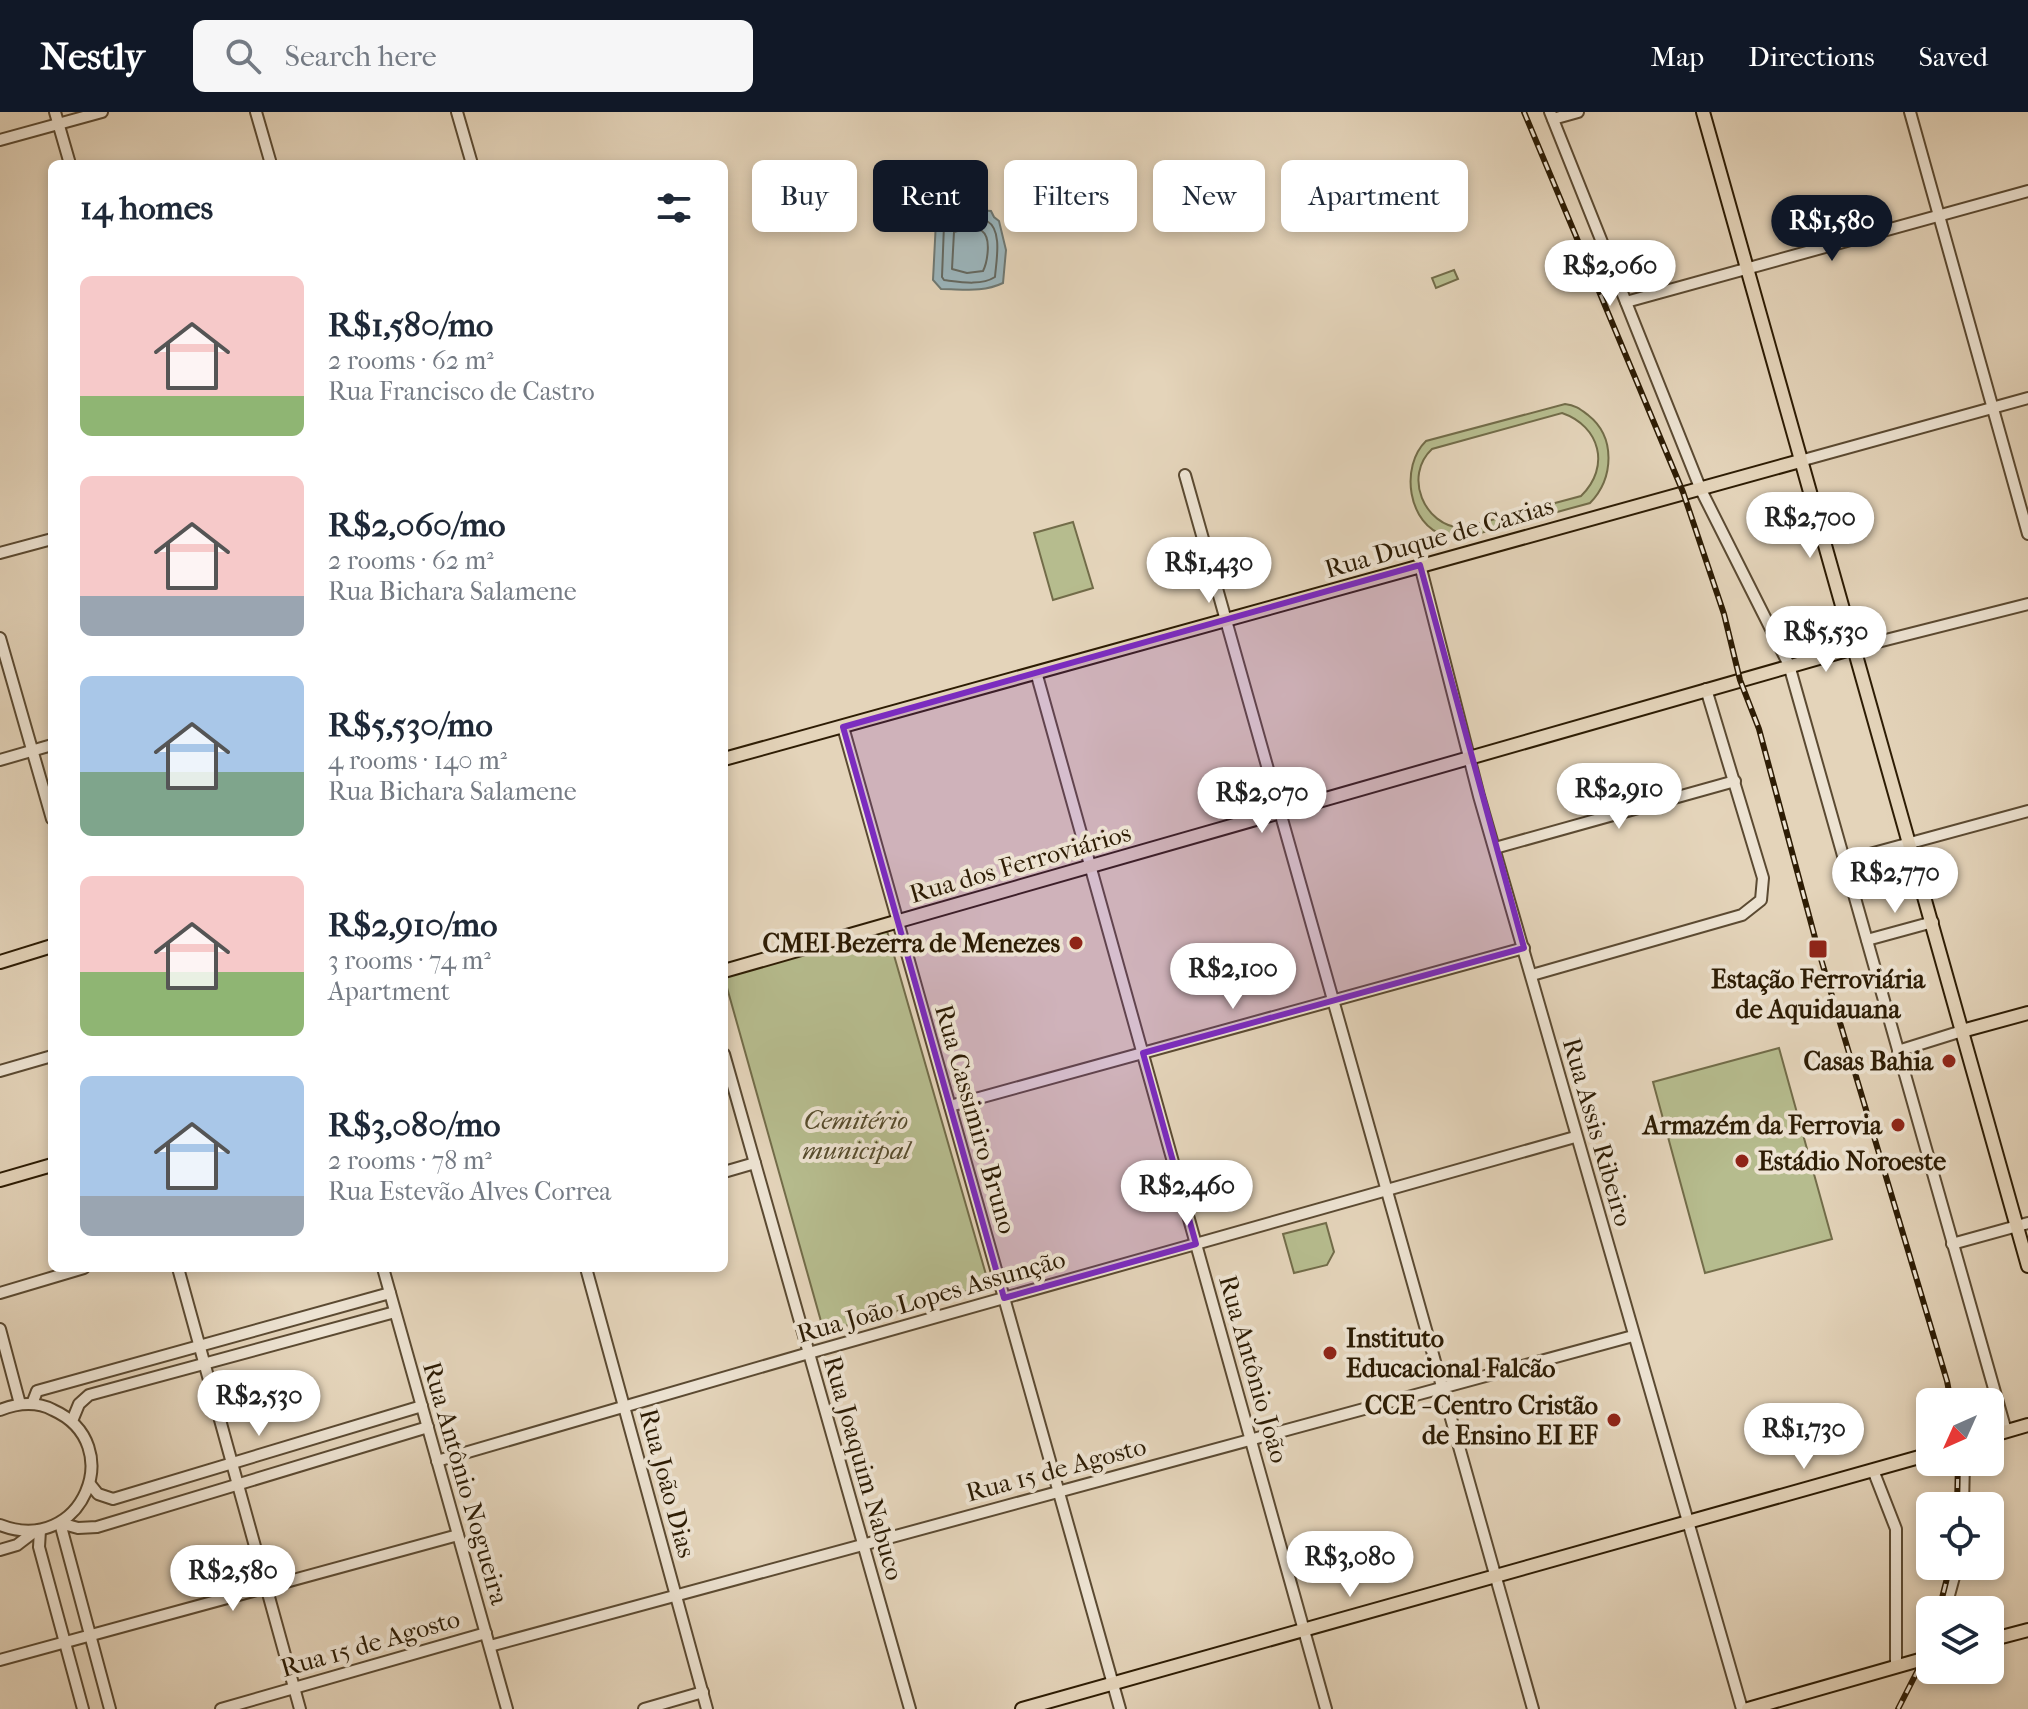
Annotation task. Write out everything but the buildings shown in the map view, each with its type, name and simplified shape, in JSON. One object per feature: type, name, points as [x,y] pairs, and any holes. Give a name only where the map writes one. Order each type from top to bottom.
[{"type":"main road","points":[[1703,112],[1962,1031],[2022,1224],[2028,1266]]},
{"type":"main road","name":"Rua Duque de Caxias","points":[[728,758],[1800,461]]},
{"type":"main road","name":"Rua dos Ferroviários","points":[[728,970],[1854,648]]},
{"type":"main road","points":[[0,962],[48,947]]},
{"type":"main road","points":[[1962,1031],[2028,1013]]},
{"type":"main road","points":[[0,1180],[48,1166]]},
{"type":"main road","points":[[2006,1431],[2028,1425]]},
{"type":"main road","points":[[1022,1709],[1916,1458]]},
{"type":"main road","points":[[2004,1636],[2028,1630]]},
{"type":"main road","points":[[1748,1709],[1916,1661]]},
{"type":"street","points":[[55,112],[69,160]]},
{"type":"street","points":[[0,140],[102,112]]},
{"type":"street","points":[[256,112],[270,160]]},
{"type":"street","points":[[457,112],[471,160]]},
{"type":"street","points":[[1578,112],[1552,116],[1701,490],[1789,665],[2006,1431]]},
{"type":"street","points":[[1910,112],[2028,534]]},
{"type":"street","points":[[1626,302],[2028,191]]},
{"type":"street","name":"Rua Duque de Caxias","points":[[1800,461],[2028,398]]},
{"type":"street","points":[[1185,475],[1533,1709]]},
{"type":"street","points":[[0,553],[48,540]]},
{"type":"street","name":"Rua Assis Ribeiro","points":[[1420,565],[1575,1137],[1742,1709]]},
{"type":"street","points":[[1854,648],[2028,604]]},
{"type":"street","points":[[0,638],[48,805]]},
{"type":"street","name":"Rua Antônio João","points":[[1036,672],[1326,1709]]},
{"type":"street","points":[[1532,975],[1742,915],[1761,900],[1763,878],[1706,689]]},
{"type":"street","name":"Rua Cassimiro Bruno","points":[[843,727],[1120,1709]]},
{"type":"street","points":[[0,760],[48,746]]},
{"type":"street","points":[[1495,848],[1735,781]]},
{"type":"street","points":[[1844,861],[2028,811]]},
{"type":"street","points":[[1867,940],[1933,922]]},
{"type":"street","points":[[950,1106],[1524,948]]},
{"type":"street","points":[[1898,1051],[1962,1031]]},
{"type":"street","points":[[0,1071],[48,1057]]},
{"type":"street","name":"Rua Joaquim Nabuco","points":[[728,1068],[910,1709]]},
{"type":"street","name":"Rua João Lopes Assunção","points":[[437,1461],[1575,1137]]},
{"type":"street","points":[[728,1171],[755,1163]]},
{"type":"street","points":[[1952,1244],[2022,1224]]},
{"type":"street","points":[[0,1293],[71,1272]]},
{"type":"street","points":[[179,1272],[300,1709]]},
{"type":"street","name":"Rua Antônio Nogueira","points":[[384,1272],[507,1709]]},
{"type":"street","name":"Rua João Dias","points":[[587,1272],[707,1709]]},
{"type":"street","points":[[26,1404],[37,1391],[390,1293]]},
{"type":"street","points":[[72,1421],[79,1404],[89,1395],[395,1312]]},
{"type":"street","points":[[0,1329],[26,1404]]},
{"type":"street","name":"Rua 15 de Agosto","points":[[490,1646],[1633,1336]]},
{"type":"street","points":[[0,1410],[26,1404],[47,1406],[72,1421],[89,1450],[92,1467],[90,1484],[73,1513],[17,1545],[0,1550]]},
{"type":"street","points":[[90,1484],[98,1494],[113,1499],[422,1406]]},
{"type":"street","points":[[60,1523],[78,1528],[97,1527],[428,1427]]},
{"type":"street","points":[[1873,1470],[1896,1529],[1896,1666]]},
{"type":"street","points":[[60,1523],[110,1709]]},
{"type":"street","points":[[0,1525],[14,1530],[37,1531]]},
{"type":"street","points":[[37,1531],[83,1709]]},
{"type":"street","points":[[0,1660],[458,1535]]},
{"type":"street","name":"Rua 15 de Agosto","points":[[221,1709],[486,1633]]},
{"type":"street","points":[[644,1709],[703,1692]]},
{"type":"highlighted area","points":[[1420,565],[1524,948],[1143,1053],[1196,1244],[1004,1298],[843,727]]},
{"type":"green space","points":[[1454,270],[1458,279],[1436,288],[1432,278]]},
{"type":"green space","points":[[1565,404],[1588,415],[1604,435],[1607,470],[1604,482],[1590,503],[1466,537],[1446,536],[1433,530],[1423,520],[1412,494],[1413,465],[1426,441]],"holes":[[[1562,413],[1575,419],[1593,437],[1598,460],[1596,473],[1581,496],[1462,528],[1437,519],[1428,509],[1422,498],[1419,472],[1423,460],[1432,449]]]},
{"type":"green space","points":[[1073,522],[1093,588],[1053,600],[1034,533]]},
{"type":"green space","name":"Cemitério municipal","points":[[887,931],[989,1285],[824,1332],[728,991],[728,976]]},
{"type":"green space","name":"Estádio Noroeste","points":[[1779,1048],[1832,1239],[1705,1273],[1653,1082]]},
{"type":"green space","points":[[1326,1223],[1334,1252],[1327,1265],[1294,1273],[1283,1234]]},
{"type":"water","points":[[988,211],[991,211],[999,221],[1006,250],[1003,283],[980,289],[941,289],[933,280],[935,232],[988,232]]},
{"type":"railway","points":[[1524,112],[1683,492],[1724,614],[1740,680],[1759,729],[1818,949],[1948,1388]]},
{"type":"railway","points":[[1957,1492],[1958,1476]]},
{"type":"railway","points":[[1942,1596],[1946,1580]]},
{"type":"railway","points":[[1898,1709],[1916,1674]]},
{"type":"place","name":"CMEI Bezerra de Menezes","points":[[1076,943]]},
{"type":"place","name":"Estação Ferroviária de Aquidauana","points":[[1818,949]]},
{"type":"place","name":"Casas Bahia","points":[[1949,1061]]},
{"type":"place","name":"Armazém da Ferrovia","points":[[1898,1125]]},
{"type":"place","name":"Estádio Noroeste","points":[[1742,1161]]},
{"type":"place","name":"Instituto Educacional Falcão","points":[[1330,1353]]},
{"type":"place","name":"CCE - Centro Cristão de Ensino EI EF","points":[[1614,1420]]}]
